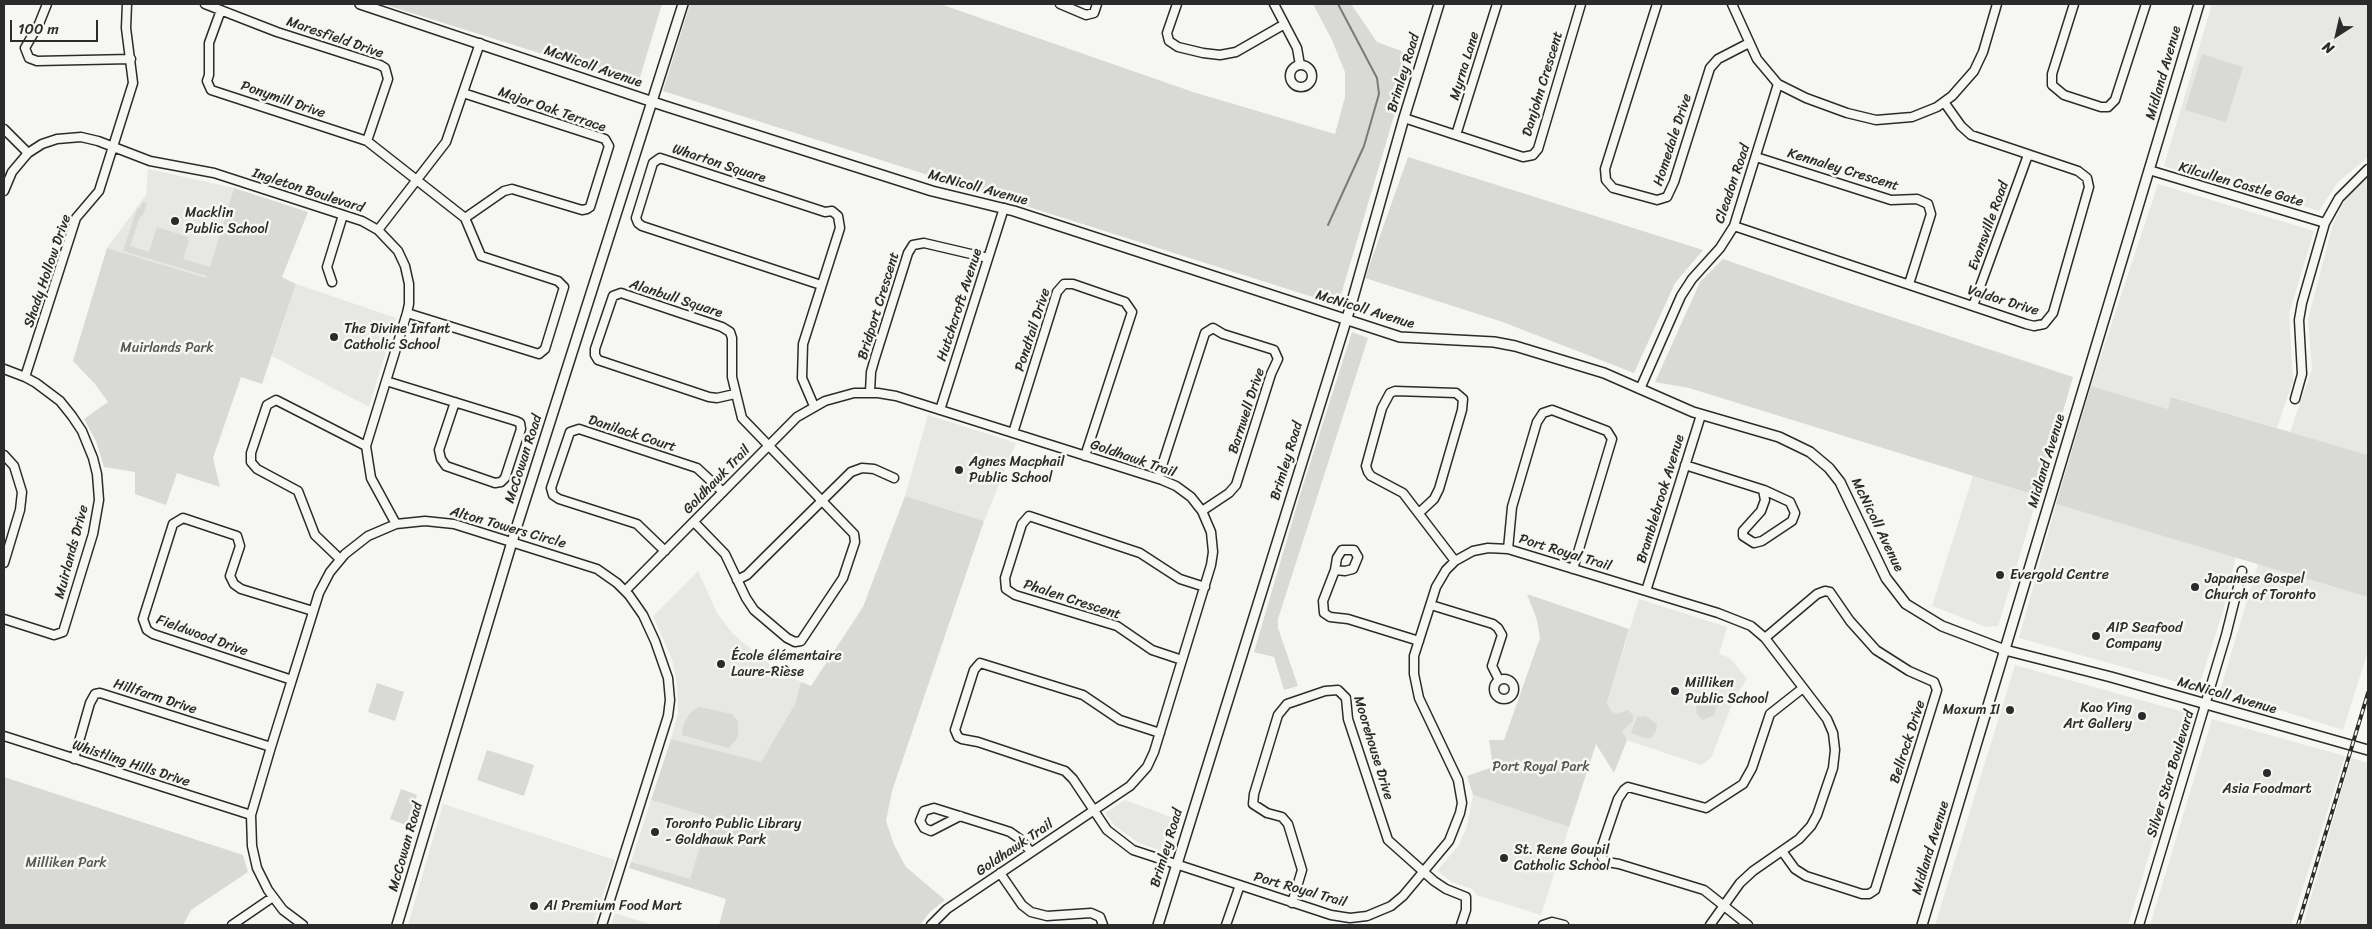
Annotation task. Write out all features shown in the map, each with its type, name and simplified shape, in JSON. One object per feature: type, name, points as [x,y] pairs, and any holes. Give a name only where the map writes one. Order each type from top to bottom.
[{"type":"main road","name":"McNicoll Avenue","points":[[360,4],[653,102],[932,191],[1004,208],[1411,340],[1494,342],[1515,346],[1604,374],[1700,415],[1791,441],[1823,462],[1840,482],[1886,578],[1906,604],[1942,626],[2005,650],[2368,750]]},
{"type":"main road","name":"McCowan Road","points":[[397,925],[512,542],[653,102],[682,4]]},
{"type":"main road","name":"Brimley Road","points":[[1158,925],[1346,320],[1439,4]]},
{"type":"main road","name":"Midland Avenue","points":[[1922,925],[2199,4]]},
{"type":"street","points":[[47,4],[39,24],[25,48],[29,58],[37,61],[131,59]]},
{"type":"street","name":"Shady Hollow Drive","points":[[25,377],[76,218],[99,191],[133,83],[126,28],[127,4]]},
{"type":"street","name":"Maresfield Drive","points":[[205,4],[277,32],[385,68],[388,79],[367,141]]},
{"type":"street","points":[[1060,4],[1086,16],[1094,13],[1098,4]]},
{"type":"street","points":[[1177,4],[1167,33],[1169,41],[1178,47],[1203,53],[1220,55],[1236,52],[1283,24]]},
{"type":"street","points":[[1274,4],[1297,48],[1300,65]]},
{"type":"street","name":"Myrna Lane","points":[[1456,135],[1496,4]]},
{"type":"street","name":"Danjohn Crescent","points":[[1404,118],[1523,157],[1530,157],[1535,153],[1581,4]]},
{"type":"street","name":"Homedale Drive","points":[[1657,4],[1605,169],[1606,180],[1613,188],[1657,200],[1667,197],[1674,182],[1710,68],[1718,59],[1749,44]]},
{"type":"street","points":[[1732,4],[1749,44],[1761,66],[1778,84],[1806,98],[1847,113],[1876,120],[1912,117],[1944,102],[1974,71],[1983,52],[1997,4]]},
{"type":"street","points":[[2074,4],[2052,74],[2052,85],[2064,95],[2102,107],[2108,107],[2115,100],[2146,4]]},
{"type":"street","name":"Ponymill Drive","points":[[221,10],[209,43],[209,75],[207,82],[211,90],[367,141],[465,218]]},
{"type":"street","points":[[378,230],[446,142],[480,43]]},
{"type":"street","name":"Cleadon Road","points":[[1640,389],[1684,292],[1700,268],[1720,248],[1734,226],[1778,84]]},
{"type":"street","name":"Major Oak Terrace","points":[[463,93],[605,139],[609,146],[590,207],[587,209],[582,210],[512,189],[504,191],[465,218]]},
{"type":"street","name":"Valdor Drive","points":[[1734,226],[2034,326],[2047,322],[2053,313],[2090,183],[2078,171],[2028,156],[1971,135],[1961,126],[1944,102]]},
{"type":"street","points":[[4,129],[28,153]]},
{"type":"street","name":"Ingleton Boulevard","points":[[4,191],[12,172],[28,153],[49,141],[67,137],[87,138],[145,159],[214,173],[362,221],[378,230],[394,246],[405,266],[410,297],[407,313],[366,446],[371,478],[396,524]]},
{"type":"street","name":"Evansville Road","points":[[1973,306],[2028,156]]},
{"type":"street","name":"Kennaley Crescent","points":[[1756,157],[1891,200],[1917,199],[1928,204],[1931,214],[1909,284]]},
{"type":"street","name":"Wharton Square","points":[[814,406],[802,378],[803,344],[822,285],[840,228],[841,223],[835,212],[829,210],[825,212],[660,158],[653,163],[636,218],[642,226],[822,285]]},
{"type":"street","name":"Kilcullen Castle Gate","points":[[2150,170],[2325,223]]},
{"type":"street","points":[[2295,399],[2302,374],[2300,320],[2302,303],[2325,223],[2339,198],[2368,170]]},
{"type":"street","name":"Hutchcroft Avenue","points":[[940,410],[1004,208]]},
{"type":"street","points":[[332,282],[327,267],[343,215]]},
{"type":"street","points":[[407,313],[536,354],[541,354],[545,349],[564,290],[563,284],[482,256],[465,218]]},
{"type":"street","name":"Bridport Crescent","points":[[870,392],[873,365],[908,253],[913,245],[924,243],[988,258]]},
{"type":"street","name":"Pondtail Drive","points":[[1013,433],[1057,292],[1064,284],[1073,284],[1125,302],[1132,312],[1085,456]]},
{"type":"street","name":"Alanbull Square","points":[[735,394],[718,398],[709,397],[598,360],[595,355],[595,349],[613,296],[621,293],[727,330],[732,338],[732,371],[735,394],[742,418],[852,530],[854,542],[840,582],[801,641],[795,642],[769,624],[749,604],[737,580]]},
{"type":"street","name":"Barnwell Drive","points":[[1158,478],[1204,333],[1213,328],[1222,334],[1274,350],[1278,359],[1271,374],[1236,485],[1229,493],[1202,511]]},
{"type":"street","name":"Muirlands Drive","points":[[4,369],[25,377],[60,401],[82,431],[95,466],[99,487],[98,515],[63,632],[54,636],[4,620]]},
{"type":"street","points":[[386,380],[516,421],[521,425],[505,478],[501,482],[495,483],[446,466],[441,459],[439,450],[455,402]]},
{"type":"street","points":[[1420,512],[1434,499],[1439,490],[1462,410],[1462,399],[1456,393],[1395,391],[1387,396],[1367,460],[1368,472],[1403,493],[1420,512],[1455,561]]},
{"type":"street","name":"Goldhawk Trail","points":[[625,591],[793,420],[814,406],[835,398],[870,392],[896,396],[1158,478],[1183,491],[1202,511],[1210,532],[1213,552],[1160,733],[1151,759],[1143,773],[1130,786],[947,909],[931,925]]},
{"type":"street","points":[[340,559],[315,535],[298,491],[257,469],[251,462],[251,453],[267,406],[276,400],[366,446]]},
{"type":"street","points":[[1508,549],[1512,507],[1537,422],[1543,413],[1552,410],[1608,431],[1612,439],[1573,569]]},
{"type":"street","name":"Bramblebrook Avenue","points":[[1646,591],[1700,415]]},
{"type":"street","name":"Danilack Court","points":[[665,551],[634,522],[559,499],[553,495],[551,488],[570,432],[578,429],[697,468],[723,492]]},
{"type":"street","points":[[4,455],[14,466],[22,492],[20,510],[4,563]]},
{"type":"street","points":[[1685,465],[1762,490],[1790,502],[1795,513],[1792,520],[1762,541],[1754,543],[1743,536],[1743,531],[1761,511],[1765,500],[1762,490]]},
{"type":"street","points":[[694,522],[726,554],[737,580],[747,575],[847,475],[856,470],[874,469],[894,478]]},
{"type":"street","name":"Phalen Crescent","points":[[1182,660],[1152,650],[1116,626],[1014,595],[1006,588],[1005,578],[1022,524],[1029,516],[1140,553],[1180,579],[1204,587]]},
{"type":"street","name":"Fieldwood Drive","points":[[292,680],[153,634],[147,630],[143,619],[173,524],[183,518],[237,536],[240,546],[230,576],[234,584],[241,589],[313,611]]},
{"type":"street","name":"Alton Towers Circle","points":[[303,925],[288,914],[264,884],[254,858],[250,816],[313,611],[325,580],[340,559],[368,536],[396,524],[419,521],[448,522],[593,567],[610,577],[625,591],[643,615],[661,655],[669,684],[670,706],[666,727],[602,925]]},
{"type":"street","name":"Port Royal Trail","points":[[1160,733],[1120,720],[1083,695],[980,663],[977,665],[956,726],[958,737],[1059,768],[1073,779],[1107,830],[1123,844],[1138,852],[1331,915],[1350,918],[1367,916],[1397,902],[1449,841],[1460,813],[1462,803],[1458,780],[1454,768],[1419,698],[1414,674],[1414,656],[1436,587],[1446,570],[1455,561],[1473,551],[1488,548],[1508,549],[1747,623],[1765,638],[1827,719],[1834,740],[1835,757],[1815,820],[1805,834],[1753,871],[1740,883],[1710,925]]},
{"type":"street","points":[[1335,570],[1323,601],[1324,613],[1330,617],[1348,618],[1419,641]]},
{"type":"street","name":"Silver Star Boulevard","points":[[2139,925],[2205,704],[2242,571]]},
{"type":"street","name":"Bellrock Drive","points":[[1765,638],[1817,594],[1825,591],[1830,592],[1850,621],[1876,650],[1909,671],[1934,682],[1937,690],[1875,890],[1869,894],[1862,894],[1806,876],[1795,869],[1782,851]]},
{"type":"street","points":[[1431,605],[1493,624],[1498,628],[1502,636],[1492,666],[1499,680]]},
{"type":"street","points":[[1748,925],[1698,887],[1607,862],[1603,859],[1601,848],[1618,799],[1624,790],[1633,788],[1706,808],[1743,784],[1748,777],[1770,714],[1803,688]]},
{"type":"street","name":"Moorehouse Drive","points":[[1292,903],[1302,870],[1288,824],[1282,817],[1260,810],[1253,804],[1253,800],[1278,715],[1289,701],[1325,691],[1338,690],[1346,698],[1348,719],[1388,840],[1424,872]]},
{"type":"street","name":"Hillfarm Drive","points":[[74,758],[90,703],[95,694],[100,693],[271,747]]},
{"type":"street","name":"Whistling Hills Drive","points":[[4,736],[250,816]]},
{"type":"street","points":[[960,816],[931,831],[924,828],[920,821],[924,811],[931,808],[960,816],[1014,834],[1031,852]]},
{"type":"street","points":[[1424,872],[1446,889],[1466,897],[1466,910],[1461,925]]},
{"type":"street","points":[[1000,873],[1022,905],[1032,912],[1046,916],[1091,912],[1100,917],[1103,925]]},
{"type":"street","points":[[1226,925],[1240,885]]},
{"type":"street","points":[[232,925],[273,897]]},
{"type":"street","points":[[1543,925],[1552,922],[1564,925]]},
{"type":"shaded area","points":[[2212,4],[2368,4],[2368,157],[2337,183],[2319,211],[2164,166]]},
{"type":"shaded area","name":"Macklin Public School","points":[[148,169],[234,188],[207,278],[107,248],[146,195]]},
{"type":"shaded area","points":[[2368,176],[2368,455],[2290,432],[2312,369],[2308,319],[2333,224],[2347,196]]},
{"type":"shaded area","points":[[2158,184],[2314,231],[2289,314],[2293,381],[2277,428],[2172,397],[2168,409],[2091,386]]},
{"type":"shaded area","name":"The Divine Infant Catholic School","points":[[296,284],[396,318],[369,407],[272,356]]},
{"type":"shaded area","name":"Agnes Macphail Public School","points":[[928,415],[1016,443],[984,521],[905,496]]},
{"type":"shaded area","points":[[1973,476],[2038,496],[1998,626],[1986,627],[1932,606]]},
{"type":"shaded area","points":[[2056,504],[2236,557],[2223,611],[2200,683],[2192,686],[2019,638]]},
{"type":"shaded area","points":[[2258,564],[2368,597],[2368,651],[2343,730],[2220,691]]},
{"type":"shaded area","name":"École élémentaire Laure-Rièse","points":[[698,571],[717,613],[732,633],[774,668],[801,682],[795,704],[761,763],[671,739],[678,713],[677,684],[672,659],[653,616]]},
{"type":"shaded area","name":"Milliken Public School","points":[[1639,599],[1727,627],[1719,654],[1730,658],[1747,679],[1733,702],[1711,758],[1701,765],[1627,740],[1607,703]]},
{"type":"shaded area","points":[[2015,665],[2191,714],[2128,925],[1935,925]]},
{"type":"shaded area","points":[[2212,719],[2345,756],[2291,925],[2150,925]]},
{"type":"shaded area","points":[[2351,758],[2368,763],[2368,925],[2303,925]]},
{"type":"shaded area","name":"St. Rene Goupil Catholic School","points":[[1473,795],[1569,827],[1541,915],[1477,895],[1472,889],[1452,882],[1437,871],[1459,845],[1467,826]]},
{"type":"shaded area","points":[[651,800],[709,817],[690,880],[631,862]]},
{"type":"shaded area","points":[[1125,800],[1179,820],[1167,853],[1139,843],[1115,826],[1105,813]]},
{"type":"shaded area","points":[[443,804],[615,860],[593,925],[408,925]]},
{"type":"shaded area","points":[[615,913],[652,925],[611,925]]},
{"type":"green space","points":[[383,4],[662,4],[638,84]]},
{"type":"green space","points":[[690,4],[940,4],[1193,92],[1335,134],[1345,97],[1345,72],[1332,40],[1313,4],[1351,4],[1377,42],[1412,55],[1338,305],[663,91]]},
{"type":"green space","points":[[2202,54],[2243,67],[2226,122],[2185,110]]},
{"type":"green space","points":[[1408,157],[1703,250],[1675,283],[1634,373],[1500,321],[1365,278]]},
{"type":"green space","name":"Muirlands Park","points":[[234,188],[308,212],[282,277],[296,284],[262,384],[241,377],[213,458],[220,487],[177,473],[166,505],[135,494],[135,472],[104,467],[96,441],[84,419],[108,402],[95,384],[73,361],[107,248],[207,278],[207,276],[123,251],[137,209],[140,208],[142,202],[147,203],[142,217],[140,216],[130,246],[149,252],[157,227],[188,237],[187,240],[189,241],[183,259],[210,267]]},
{"type":"green space","points":[[1723,259],[2073,377],[2038,496],[1689,388],[1655,382],[1700,282]]},
{"type":"green space","points":[[1352,332],[1368,338],[1278,619],[1278,628],[1298,686],[1284,690],[1274,657],[1254,652],[1300,495]]},
{"type":"green space","points":[[2091,386],[2168,409],[2171,397],[2368,455],[2368,597],[2056,504]]},
{"type":"green space","points":[[905,496],[984,521],[892,791],[886,821],[894,845],[906,867],[945,900],[930,912],[920,925],[719,925],[726,899],[629,868],[631,862],[690,879],[709,817],[651,800],[671,739],[761,762],[795,704],[801,682],[811,686],[863,607]]},
{"type":"green space","name":"Port Royal Park","points":[[1527,594],[1629,629],[1607,703],[1612,712],[1618,714],[1628,710],[1633,715],[1633,721],[1622,731],[1627,740],[1614,773],[1596,744],[1569,827],[1473,795],[1467,776],[1493,767],[1489,740],[1504,740],[1540,638],[1537,620]]},
{"type":"green space","points":[[377,683],[404,692],[395,721],[368,712]]},
{"type":"green space","points":[[1706,698],[1718,702],[1714,715],[1703,720],[1697,714],[1696,705],[1701,699]]},
{"type":"green space","points":[[699,707],[732,714],[738,722],[738,737],[729,748],[682,735],[683,725],[690,713]]},
{"type":"green space","points":[[1645,716],[1657,724],[1656,731],[1651,738],[1644,738],[1631,733],[1637,717]]},
{"type":"green space","points":[[487,750],[534,765],[524,796],[477,780]]},
{"type":"green space","name":"Milliken Park","points":[[4,777],[243,855],[248,872],[191,910],[183,925],[4,925]]},
{"type":"green space","points":[[401,789],[417,795],[406,825],[390,819]]},
{"type":"waterway","points":[[1328,225],[1364,146],[1379,94],[1377,78],[1338,4]]},
{"type":"railway","points":[[2298,925],[2368,693]]},
{"type":"place","name":"Macklin Public School","points":[[175,221]]},
{"type":"place","name":"The Divine Infant Catholic School","points":[[334,337]]},
{"type":"place","name":"Agnes Macphail Public School","points":[[959,470]]},
{"type":"place","name":"Evergold Centre","points":[[2000,575]]},
{"type":"place","name":"Japanese Gospel Church of Toronto","points":[[2195,587]]},
{"type":"place","name":"AIP Seafood Company","points":[[2096,636]]},
{"type":"place","name":"École élémentaire Laure-Rièse","points":[[721,664]]},
{"type":"place","name":"Milliken Public School","points":[[1675,691]]},
{"type":"place","name":"Maxum II","points":[[2010,710]]},
{"type":"place","name":"Kao Ying Art Gallery","points":[[2142,716]]},
{"type":"place","name":"Asia Foodmart","points":[[2267,773]]},
{"type":"place","name":"Toronto Public Library - Goldhawk Park","points":[[655,832]]},
{"type":"place","name":"St. Rene Goupil Catholic School","points":[[1504,858]]},
{"type":"place","name":"AI Premium Food Mart","points":[[534,906]]}]
